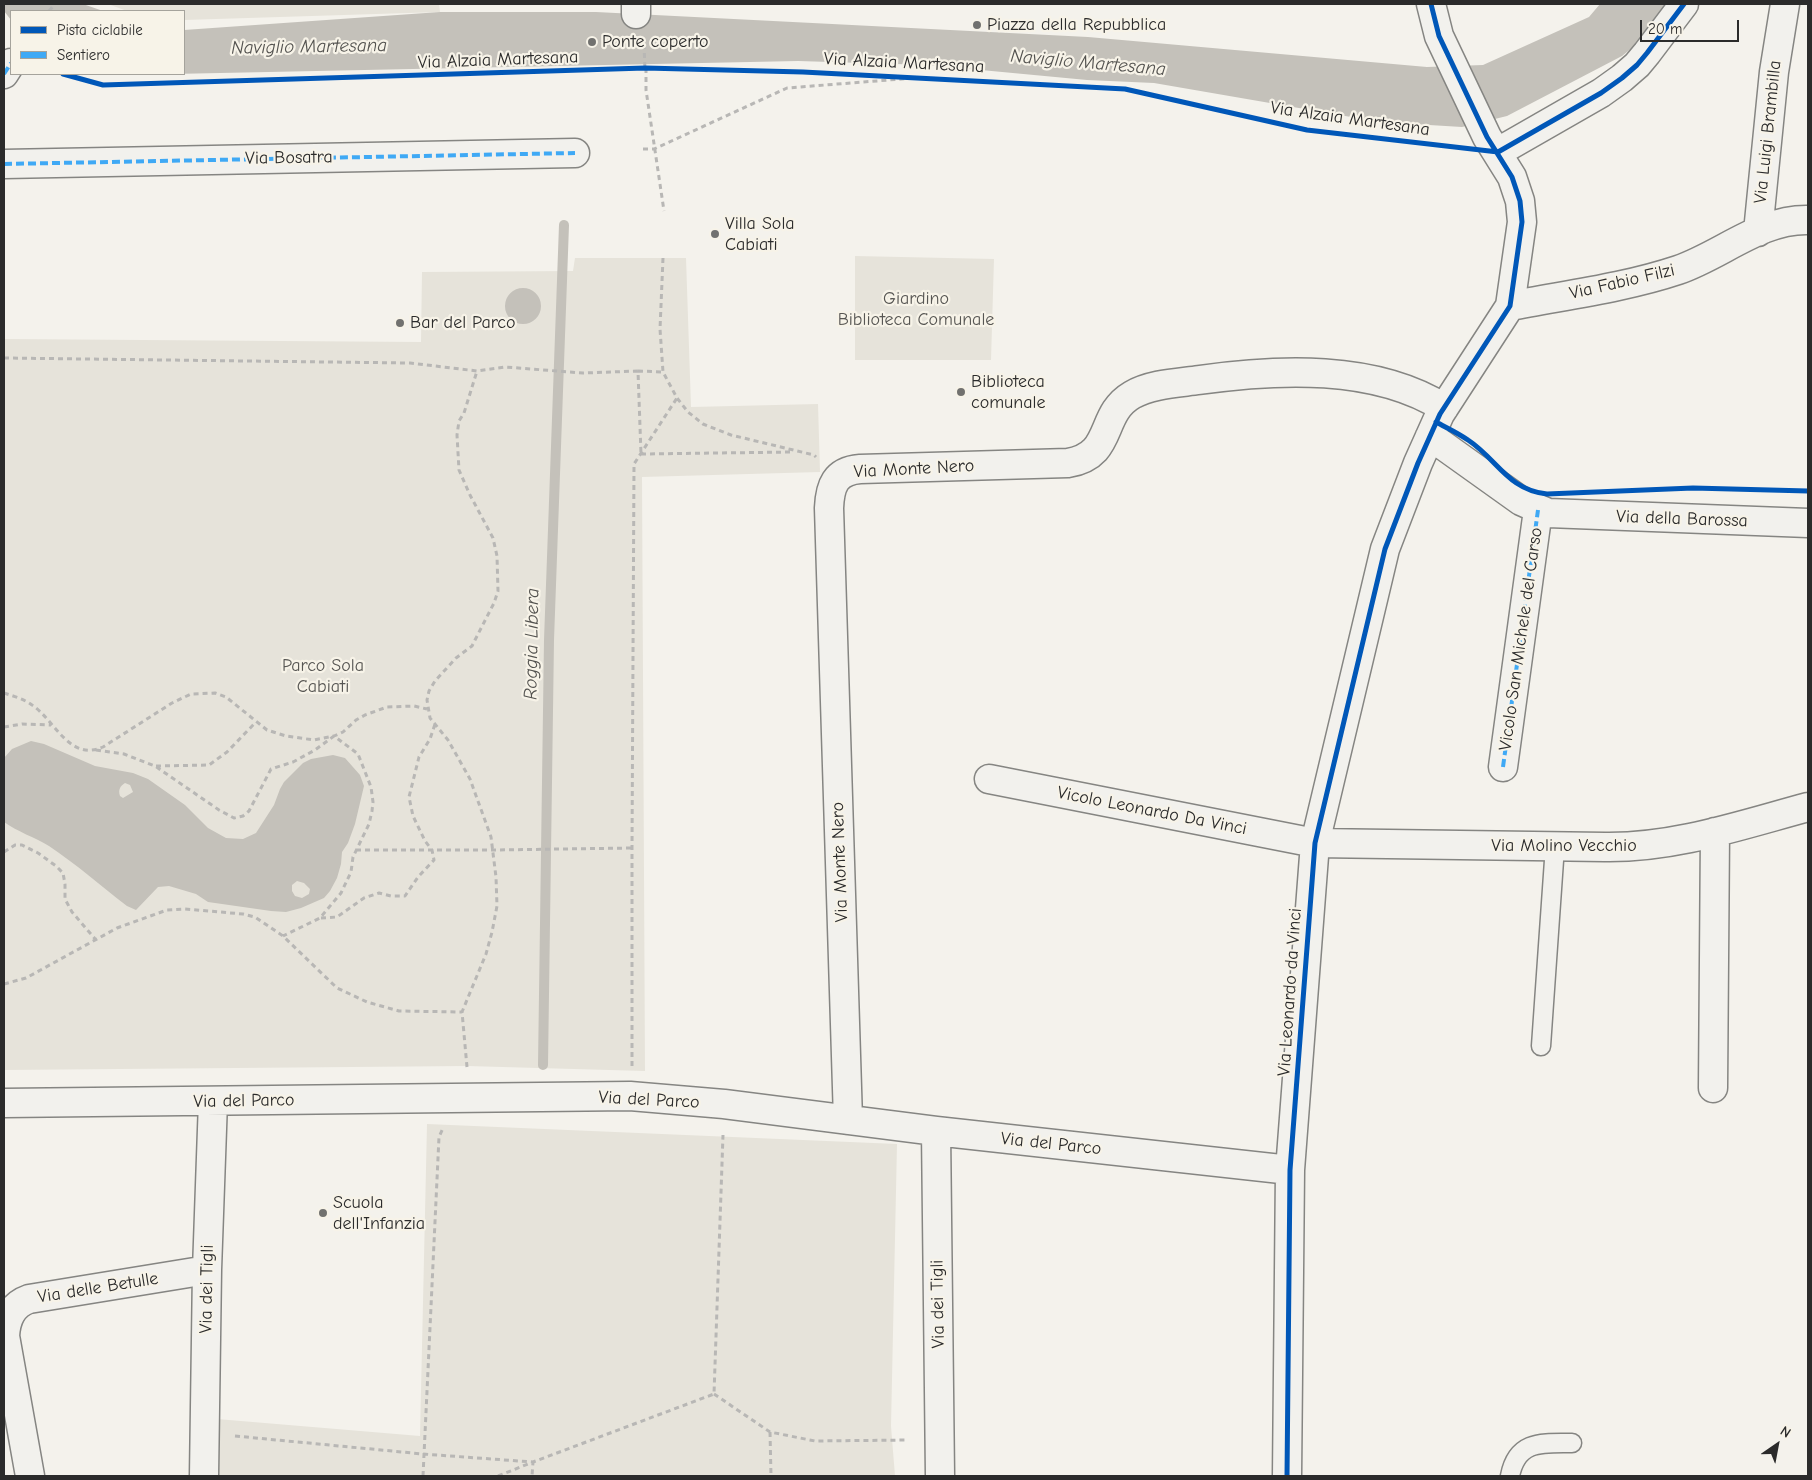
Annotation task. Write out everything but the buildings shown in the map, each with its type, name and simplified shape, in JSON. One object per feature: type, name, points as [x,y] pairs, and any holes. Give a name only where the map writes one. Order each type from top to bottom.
[{"type":"street","points":[[1431,4],[1439,36],[1482,125],[1512,177],[1522,210],[1510,306]]},
{"type":"street","points":[[1498,152],[1610,88],[1637,65],[1684,4]]},
{"type":"street","name":"Via Luigi Brambilla","points":[[1758,232],[1774,72],[1785,4]]},
{"type":"street","name":"Via Bosatra","points":[[4,164],[575,153]]},
{"type":"street","name":"Via Fabio Filzi","points":[[1510,306],[1659,276],[1709,257],[1782,222],[1808,220]]},
{"type":"street","name":"Via Leonardo da Vinci","points":[[1287,1476],[1290,1170],[1315,843],[1378,574],[1396,519],[1430,436],[1444,408],[1510,306]]},
{"type":"street","name":"Via Monte Nero","points":[[848,1120],[830,508],[833,485],[837,478],[852,470],[860,469],[1068,463],[1079,461],[1097,449],[1117,408],[1133,394],[1159,386],[1210,378],[1293,373],[1355,377],[1404,388],[1444,408]]},
{"type":"street","name":"Vicolo San Michele del Carso","points":[[1430,436],[1521,501],[1547,512],[1503,767]]},
{"type":"street","name":"Via della Barossa","points":[[1547,512],[1808,523]]},
{"type":"street","name":"Vicolo Leonardo Da Vinci","points":[[989,779],[1315,843]]},
{"type":"street","name":"Via Molino Vecchio","points":[[1315,843],[1646,846],[1698,837],[1808,807]]},
{"type":"street","points":[[1713,1088],[1715,832]]},
{"type":"street","name":"Via del Parco","points":[[4,1103],[630,1096],[724,1104],[936,1131],[1290,1170]]},
{"type":"street","name":"Via dei Tigli","points":[[204,1476],[207,1270],[213,1101]]},
{"type":"street","name":"Via dei Tigli","points":[[936,1131],[940,1476]]},
{"type":"street","name":"Via delle Betulle","points":[[30,1476],[5,1336],[6,1324],[16,1306],[29,1299],[207,1270]]},
{"type":"lane","points":[[1541,1046],[1555,846]]},
{"type":"lane","points":[[1510,1476],[1520,1455],[1533,1445],[1572,1443]]},
{"type":"path","points":[[645,68],[646,90],[664,211]]},
{"type":"path","points":[[643,149],[654,150],[787,88],[914,78]]},
{"type":"path","points":[[663,258],[660,320],[663,372],[677,398],[688,412],[704,424],[731,435],[814,455],[837,478]]},
{"type":"path","points":[[4,358],[410,364],[477,371],[506,367],[583,373],[638,370],[663,372]]},
{"type":"path","points":[[638,370],[641,454]]},
{"type":"path","points":[[423,1476],[439,1137],[459,1098],[467,1066],[462,1012],[486,954],[492,932],[497,893],[493,850],[486,818],[470,779],[448,740],[430,718],[427,709],[429,691],[435,681],[456,658],[472,646],[494,604],[498,591],[497,556],[492,538],[459,470],[457,435],[459,421],[464,413],[477,371]]},
{"type":"path","points":[[630,1096],[632,1073],[634,464],[677,398]]},
{"type":"path","points":[[641,454],[798,452]]},
{"type":"path","points":[[4,693],[32,705],[52,725],[57,733],[76,746],[86,751],[96,750],[124,754],[155,766],[226,815],[234,818],[243,816],[249,810],[271,769],[292,762],[315,750],[334,736],[343,732],[356,720],[387,707],[402,706],[427,709]]},
{"type":"path","points":[[96,750],[190,694],[215,693],[226,696],[267,730],[286,736],[314,740],[334,736],[358,754],[371,788],[373,802],[368,824],[356,850],[351,872],[342,893],[320,918]]},
{"type":"path","points":[[155,766],[210,765],[227,752],[256,722]]},
{"type":"path","points":[[4,727],[22,724],[52,725]]},
{"type":"path","points":[[283,936],[320,918],[337,917],[364,898],[379,893],[391,896],[405,896],[434,860],[432,850],[425,841],[413,816],[409,797],[419,757],[430,739],[435,724]]},
{"type":"path","points":[[4,852],[15,845],[22,845],[38,853],[56,866],[62,873],[65,884],[65,899],[72,912],[96,940]]},
{"type":"path","points":[[356,850],[632,848]]},
{"type":"path","points":[[4,984],[26,978],[118,928],[167,910],[215,912],[255,917],[283,936],[337,988],[368,1002],[399,1011],[462,1012]]},
{"type":"path","points":[[714,1394],[724,1104]]},
{"type":"path","points":[[714,1394],[770,1432],[816,1441],[940,1439]]},
{"type":"path","points":[[498,1476],[714,1394]]},
{"type":"path","points":[[770,1432],[771,1476]]},
{"type":"path","points":[[204,1433],[423,1454],[533,1462]]},
{"type":"path","points":[[532,1476],[533,1462]]},
{"type":"green space","points":[[108,4],[439,4],[440,12],[185,20],[185,10],[124,10]]},
{"type":"green space","name":"Giardino Biblioteca Comunale","points":[[855,256],[994,259],[991,360],[855,360]]},
{"type":"green space","name":"Parco Sola Cabiati","points":[[575,258],[686,258],[691,407],[818,404],[820,472],[642,477],[645,1071],[467,1066],[4,1070],[4,339],[421,342],[422,272],[573,271]]},
{"type":"green space","points":[[427,1124],[897,1144],[891,1426],[895,1476],[217,1476],[217,1419],[420,1436]]},
{"type":"water","points":[[4,4],[83,4],[100,10],[10,10],[10,19],[4,11]]},
{"type":"water","name":"Naviglio Martesana","points":[[1600,4],[1670,4],[1643,39],[1622,56],[1507,116],[1462,127],[1380,122],[1154,83],[1087,80],[928,65],[798,61],[185,74],[185,30],[440,12],[596,12],[1088,37],[1427,67],[1483,65],[1589,17]]},
{"type":"water","points":[[523,288],[530,289],[536,293],[540,299],[540,313],[536,319],[530,323],[523,324],[516,323],[510,319],[506,313],[505,306],[506,299],[510,293],[516,289]]},
{"type":"water","points":[[31,741],[44,744],[95,766],[133,773],[148,779],[185,805],[208,828],[226,838],[243,839],[256,833],[274,805],[284,782],[303,763],[311,759],[333,755],[345,758],[360,775],[364,786],[355,824],[348,843],[342,852],[337,878],[324,898],[286,912],[271,911],[208,902],[196,894],[169,886],[158,887],[136,910],[127,906],[49,846],[4,822],[4,758],[12,749]],"holes":[[[125,783],[130,785],[133,792],[123,798],[120,796],[119,790]],[[297,881],[304,883],[310,889],[309,894],[302,898],[295,896],[292,891],[292,885]]]},
{"type":"waterway","name":"Roggia Libera","points":[[543,1065],[549,640],[564,225]]},
{"type":"marked path","points":[[4,74],[10,65]]},
{"type":"marked path","points":[[4,164],[575,153]]},
{"type":"marked path","points":[[1503,767],[1538,510]]},
{"type":"cycle path","points":[[1287,1476],[1290,1170],[1315,843],[1385,549],[1418,463],[1440,414],[1510,306],[1522,222],[1520,201],[1512,177],[1487,137],[1439,36],[1431,4]]},
{"type":"cycle path","name":"Via Alzaia Martesana","points":[[67,75],[103,85],[645,68],[803,72],[1125,89],[1307,130],[1498,152],[1601,93],[1622,78],[1637,65],[1684,4]]},
{"type":"cycle path","points":[[1436,422],[1468,440],[1522,487],[1547,494],[1693,488],[1808,491]]},
{"type":"place","name":"Piazza della Repubblica","points":[[977,25]]},
{"type":"place","name":"Ponte coperto","points":[[592,42]]},
{"type":"place","name":"Villa Sola Cabiati","points":[[715,234]]},
{"type":"place","name":"Bar del Parco","points":[[400,323]]},
{"type":"place","name":"Biblioteca comunale","points":[[961,392]]},
{"type":"place","name":"Scuola dell'Infanzia","points":[[323,1213]]}]
